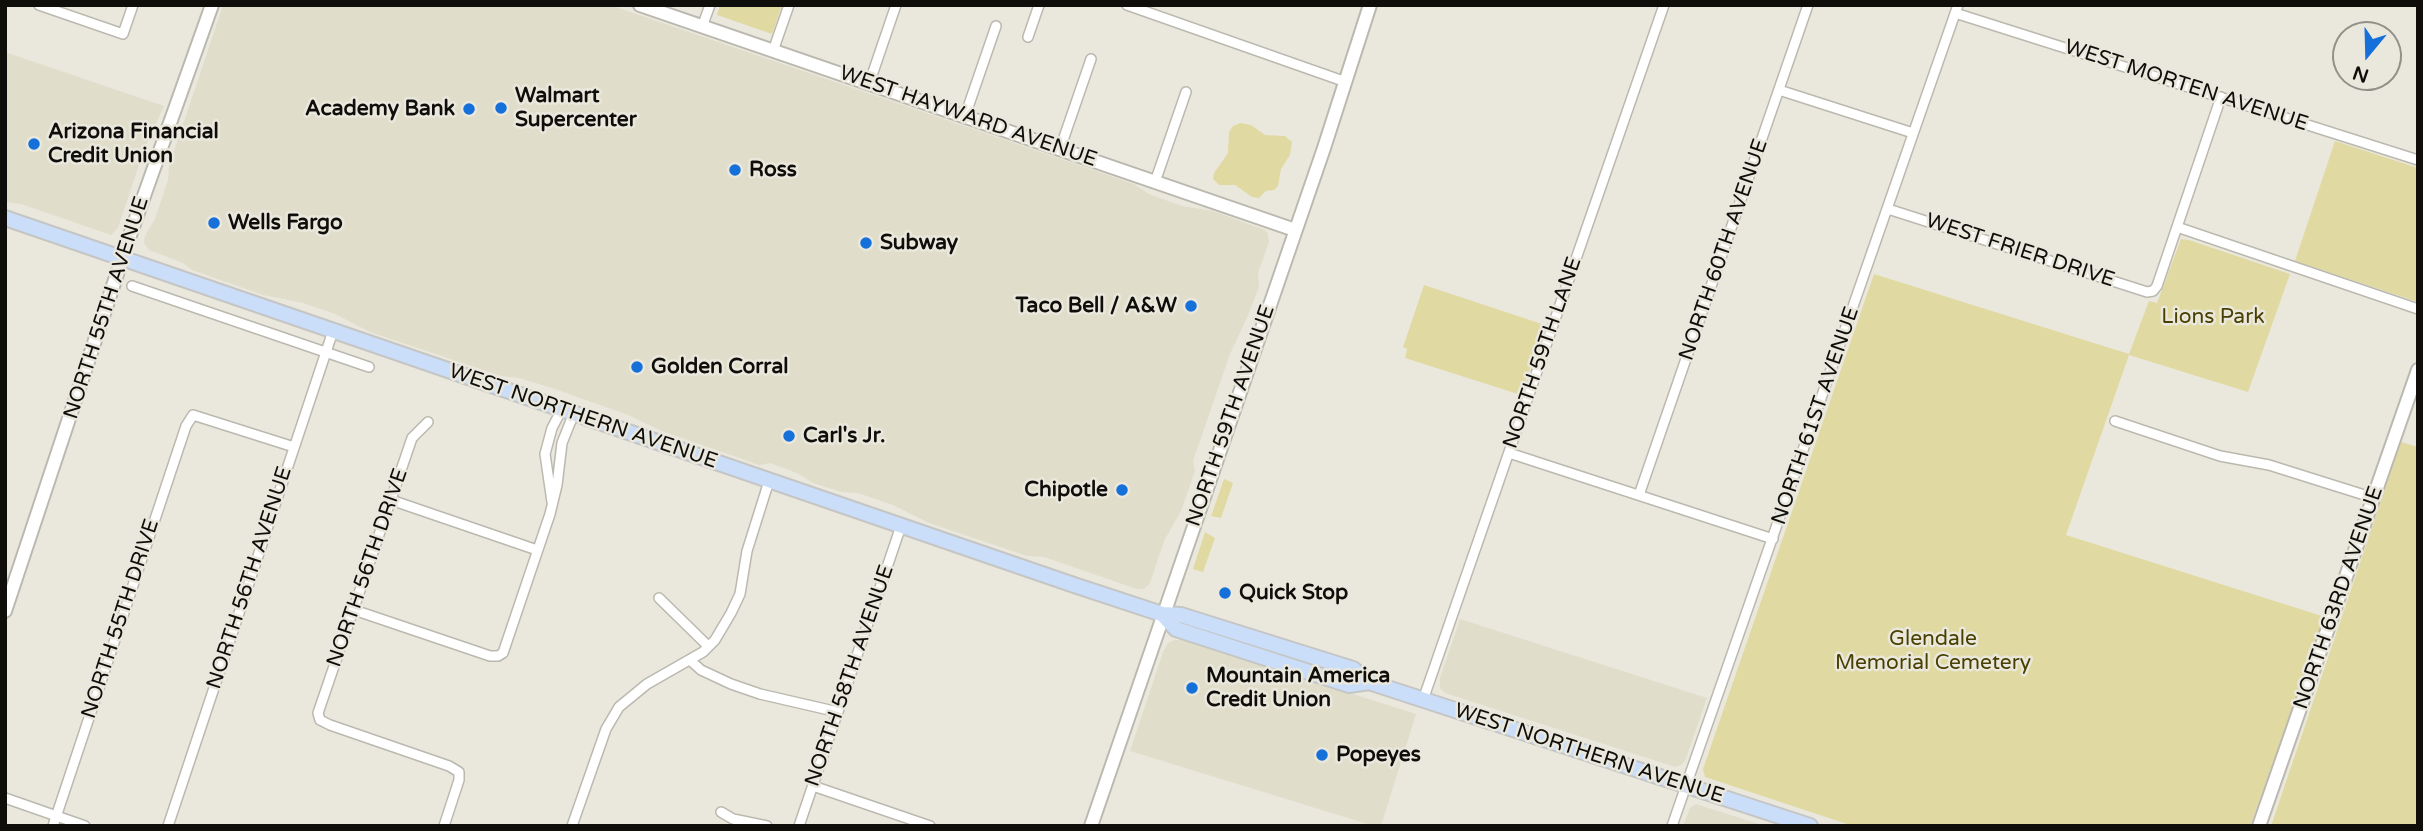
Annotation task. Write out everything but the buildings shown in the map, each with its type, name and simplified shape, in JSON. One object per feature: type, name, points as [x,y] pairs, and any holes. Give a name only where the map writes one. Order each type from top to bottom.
[{"type":"main road","name":"WEST NORTHERN AVENUE","points":[[5,218],[1162,614],[1181,615],[1353,669],[1369,682],[1810,826]]},
{"type":"street","points":[[38,5],[123,34],[133,5]]},
{"type":"street","name":"NORTH 55TH AVENUE","points":[[5,611],[122,258],[212,5]]},
{"type":"street","name":"WEST HAYWARD AVENUE","points":[[640,5],[1295,230]]},
{"type":"street","points":[[702,26],[710,5]]},
{"type":"street","points":[[773,51],[789,5]]},
{"type":"street","points":[[869,84],[896,5]]},
{"type":"street","points":[[1028,37],[1039,5]]},
{"type":"street","points":[[1128,5],[1346,82]]},
{"type":"street","name":"NORTH 59TH AVENUE","points":[[1091,826],[1370,5]]},
{"type":"street","name":"NORTH 59TH LANE","points":[[1423,700],[1664,5]]},
{"type":"street","name":"NORTH 60TH AVENUE","points":[[1639,495],[1808,5]]},
{"type":"street","name":"WEST MORTEN AVENUE","points":[[1956,9],[2418,160]]},
{"type":"street","name":"NORTH 61ST AVENUE","points":[[1672,826],[1956,9]]},
{"type":"street","points":[[965,116],[996,26]]},
{"type":"street","points":[[1060,149],[1091,59]]},
{"type":"street","points":[[1779,90],[1913,133]]},
{"type":"street","points":[[1155,182],[1186,92]]},
{"type":"street","points":[[2221,97],[2177,227],[2418,309]]},
{"type":"street","name":"WEST FRIER DRIVE","points":[[1888,209],[2147,292],[2153,291],[2157,286],[2177,227]]},
{"type":"street","points":[[132,286],[369,367]]},
{"type":"street","name":"NORTH 56TH AVENUE","points":[[168,826],[333,331]]},
{"type":"street","name":"NORTH 63RD AVENUE","points":[[2259,826],[2418,370]]},
{"type":"street","points":[[552,504],[545,454],[552,428],[568,411]]},
{"type":"street","points":[[354,610],[490,656],[503,653],[552,504],[568,411]]},
{"type":"street","name":"NORTH 55TH DRIVE","points":[[53,826],[186,426],[193,415],[294,447]]},
{"type":"street","points":[[2115,421],[2220,456],[2269,465],[2374,498]]},
{"type":"street","name":"NORTH 56TH DRIVE","points":[[428,422],[412,438],[318,713],[320,720],[449,766],[459,772],[444,826]]},
{"type":"street","points":[[1509,453],[1773,539]]},
{"type":"street","points":[[572,826],[606,729],[619,707],[647,684],[691,661],[721,632],[740,594],[747,551],[769,481]]},
{"type":"street","points":[[391,500],[537,550]]},
{"type":"street","name":"NORTH 58TH AVENUE","points":[[799,826],[901,526]]},
{"type":"street","points":[[659,598],[708,646]]},
{"type":"street","points":[[691,661],[701,670],[724,681],[761,694],[838,712]]},
{"type":"street","points":[[813,786],[930,826]]},
{"type":"street","points":[[5,798],[85,826]]},
{"type":"street","points":[[721,812],[733,819],[767,826]]},
{"type":"shaded area","points":[[223,5],[610,5],[1134,184],[1149,194],[1182,206],[1213,211],[1265,230],[1269,242],[1258,273],[1259,287],[1230,354],[1193,461],[1195,471],[1181,511],[1164,541],[1150,583],[1144,589],[1137,589],[1044,557],[1027,556],[929,523],[893,505],[858,493],[841,492],[813,483],[797,473],[770,463],[759,465],[662,431],[628,415],[552,388],[519,378],[501,376],[370,332],[335,314],[303,303],[263,295],[192,270],[183,263],[149,250],[144,243],[145,236],[155,219],[168,180],[169,166]]},
{"type":"shaded area","points":[[5,52],[164,106],[144,150],[118,228],[111,235],[21,204],[5,202]]},
{"type":"shaded area","points":[[1460,619],[1707,698],[1685,761],[1675,767],[1445,693],[1440,688],[1440,678]]},
{"type":"shaded area","points":[[1183,640],[1416,714],[1381,826],[1130,751],[1163,652],[1168,643]]},
{"type":"shaded area","points":[[1696,804],[1765,826],[1683,826],[1690,808]]},
{"type":"green space","points":[[720,5],[782,5],[772,34],[717,15]]},
{"type":"green space","points":[[1241,123],[1251,125],[1265,135],[1285,136],[1292,142],[1290,155],[1281,169],[1278,186],[1274,190],[1266,191],[1259,198],[1252,197],[1235,185],[1219,185],[1213,179],[1214,173],[1228,153],[1229,132],[1233,126]]},
{"type":"green space","points":[[2335,141],[2418,168],[2418,302],[2295,261]]},
{"type":"green space","name":"Glendale Memorial Cemetery","points":[[2181,239],[2290,274],[2248,392],[2129,355],[2066,535],[2325,617],[2250,826],[1853,826],[1705,777],[1703,769],[1874,274],[2129,354],[2149,301],[2157,303]]},
{"type":"green space","points":[[1424,285],[1545,325],[1521,395],[1405,358],[1407,349],[1403,347]]},
{"type":"green space","points":[[2401,442],[2418,447],[2418,826],[2271,826]]},
{"type":"green space","points":[[1224,479],[1233,483],[1221,518],[1211,516]]},
{"type":"green space","points":[[1205,532],[1215,538],[1203,572],[1193,569]]},
{"type":"place","name":"Walmart Supercenter","points":[[501,108]]},
{"type":"place","name":"Academy Bank","points":[[469,109]]},
{"type":"place","name":"Arizona Financial Credit Union","points":[[34,144]]},
{"type":"place","name":"Ross","points":[[735,170]]},
{"type":"place","name":"Wells Fargo","points":[[214,223]]},
{"type":"place","name":"Subway","points":[[866,243]]},
{"type":"place","name":"Taco Bell / A&W","points":[[1191,306]]},
{"type":"place","name":"Golden Corral","points":[[637,367]]},
{"type":"place","name":"Carl's Jr.","points":[[789,436]]},
{"type":"place","name":"Chipotle","points":[[1122,490]]},
{"type":"place","name":"Quick Stop","points":[[1225,593]]},
{"type":"place","name":"Mountain America Credit Union","points":[[1192,688]]},
{"type":"place","name":"Popeyes","points":[[1322,755]]},
{"type":"park label","name":"Lions Park","points":[[2213,317]]}]
